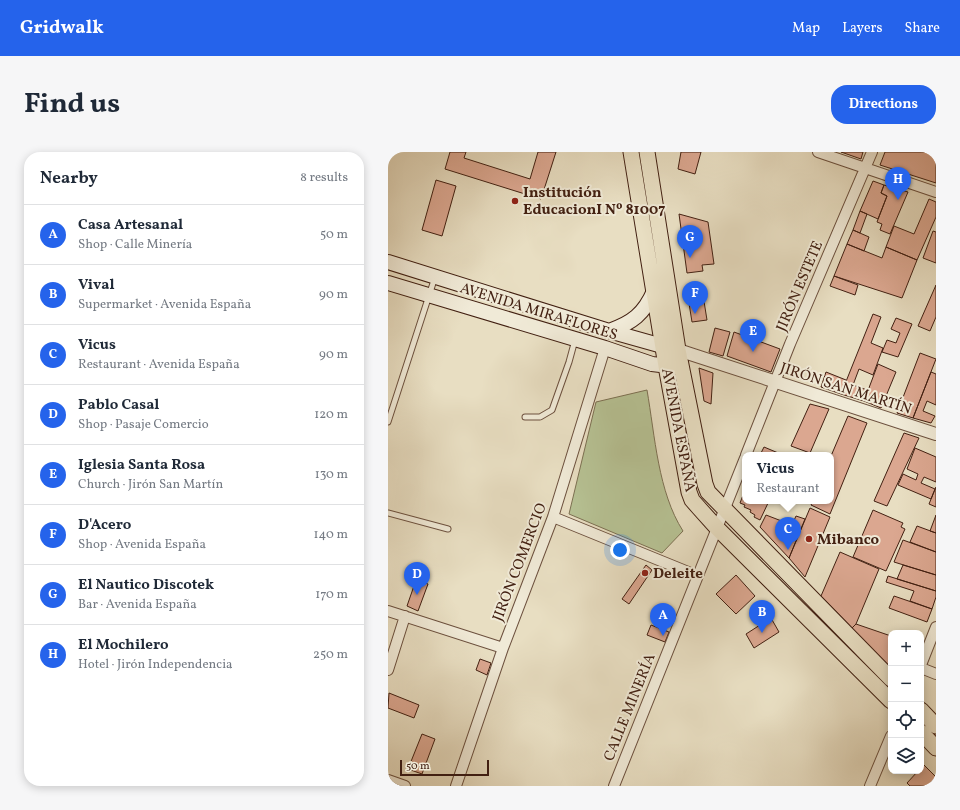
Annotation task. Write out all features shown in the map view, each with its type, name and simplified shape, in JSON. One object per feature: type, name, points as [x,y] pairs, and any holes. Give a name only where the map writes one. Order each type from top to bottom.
[{"type":"main road","name":"AVENIDA ESPAÑA","points":[[631,152],[666,366],[689,492],[692,500],[717,528],[888,698]]},
{"type":"main road","name":"AVENIDA ESPAÑA","points":[[647,152],[678,350],[705,484],[708,492],[888,676]]},
{"type":"main road","name":"AVENIDA MIRAFLORES","points":[[388,262],[609,331],[678,350]]},
{"type":"main road","name":"AVENIDA MIRAFLORES","points":[[388,283],[605,348],[652,364],[682,368]]},
{"type":"main road","points":[[609,331],[624,326],[636,318],[650,301],[654,291]]},
{"type":"main road","points":[[924,713],[936,726]]},
{"type":"main road","points":[[924,735],[936,748]]},
{"type":"street","points":[[818,152],[936,192]]},
{"type":"street","name":"JIRÓN ESTETE","points":[[747,452],[775,382],[872,152]]},
{"type":"street","name":"JIRÓN COMERCIO","points":[[456,786],[503,648],[553,517],[605,348]]},
{"type":"street","name":"JIRÓN SAN MARTÍN","points":[[678,350],[936,434]]},
{"type":"street","points":[[717,528],[742,466]]},
{"type":"street","points":[[553,517],[698,576]]},
{"type":"street","name":"CALLE MINERÍA","points":[[614,786],[717,528]]},
{"type":"street","points":[[388,611],[503,648]]},
{"type":"street","points":[[388,670],[405,616]]},
{"type":"street","points":[[924,657],[936,627]]},
{"type":"street","points":[[924,669],[936,674]]},
{"type":"street","points":[[870,786],[890,738]]},
{"type":"street","points":[[388,780],[405,786]]},
{"type":"lane","points":[[388,422],[435,276]]},
{"type":"lane","points":[[525,417],[540,417],[552,410],[575,339]]},
{"type":"lane","points":[[388,513],[448,529]]},
{"type":"green space","points":[[647,390],[655,445],[663,481],[668,499],[683,531],[662,553],[569,514],[596,402]]},
{"type":"building","points":[[450,152],[466,152],[464,158],[530,179],[538,152],[556,152],[541,199],[445,169]]},
{"type":"building","points":[[681,152],[701,152],[695,174],[678,169]]},
{"type":"building","points":[[841,152],[863,152],[861,159]]},
{"type":"building","points":[[885,152],[936,152],[936,183],[880,165]]},
{"type":"building","points":[[436,180],[456,186],[442,236],[422,230]]},
{"type":"building","points":[[873,181],[884,185],[881,193],[887,196],[878,219],[860,211]]},
{"type":"building","points":[[884,185],[908,192],[890,234],[880,230],[882,224],[877,222],[887,196],[881,193]]},
{"type":"building","points":[[929,199],[936,202],[936,217],[917,260],[886,247],[894,226],[914,234]]},
{"type":"building","points":[[860,211],[867,214],[860,233],[853,230]]},
{"type":"building","points":[[679,214],[708,222],[714,264],[702,265],[703,271],[687,273]]},
{"type":"building","points":[[853,230],[869,237],[864,251],[847,244]]},
{"type":"building","points":[[933,231],[936,232],[936,263],[923,258]]},
{"type":"building","points":[[847,244],[882,258],[886,247],[917,260],[902,298],[834,276]]},
{"type":"building","points":[[834,276],[858,285],[855,295],[830,286]]},
{"type":"building","points":[[936,285],[936,317],[930,331],[918,326]]},
{"type":"building","points":[[702,289],[707,320],[692,322],[687,291]]},
{"type":"building","points":[[873,314],[881,317],[871,343],[883,348],[873,375],[859,369],[853,385],[867,390],[864,401],[841,394]]},
{"type":"building","points":[[896,318],[912,324],[898,357],[882,352],[887,340],[896,343],[900,333],[891,329]]},
{"type":"building","points":[[715,328],[730,332],[723,356],[709,352]]},
{"type":"building","points":[[734,332],[780,349],[771,372],[727,356]]},
{"type":"building","points":[[920,353],[936,359],[913,418],[897,413]]},
{"type":"building","points":[[878,364],[896,372],[881,408],[864,401]]},
{"type":"building","points":[[699,368],[713,373],[711,404],[704,401]]},
{"type":"building","points":[[826,372],[846,380],[841,394],[821,387]]},
{"type":"building","points":[[931,372],[936,374],[936,405],[927,401],[923,411],[935,416],[931,423],[913,418]]},
{"type":"building","points":[[810,404],[829,409],[810,452],[791,446]]},
{"type":"building","points":[[848,416],[867,423],[830,514],[811,505],[834,504],[834,452],[833,452]]},
{"type":"building","points":[[904,433],[919,438],[887,506],[874,501]]},
{"type":"building","points":[[764,447],[776,452],[762,452]]},
{"type":"building","points":[[915,448],[936,457],[936,482],[924,477],[921,483],[935,489],[931,499],[898,485],[903,474],[916,480],[918,474],[907,469]]},
{"type":"building","points":[[936,487],[936,507],[929,504]]},
{"type":"building","points":[[742,504],[768,504],[760,520],[754,517],[755,515],[750,512],[751,510],[744,507],[745,505]]},
{"type":"building","name":"Mibanco","points":[[810,508],[830,517],[805,577],[789,558]]},
{"type":"building","points":[[873,510],[903,523],[901,527],[905,529],[886,571],[853,557]]},
{"type":"building","points":[[766,515],[792,525],[796,516],[805,519],[789,558],[760,527]]},
{"type":"building","points":[[936,515],[936,533],[930,531]]},
{"type":"building","points":[[917,526],[936,533],[936,552],[910,542]]},
{"type":"building","points":[[903,540],[936,552],[936,575],[894,562]]},
{"type":"building","points":[[840,552],[879,569],[856,624],[852,628],[821,596]]},
{"type":"building","points":[[646,565],[652,570],[629,604],[622,599]]},
{"type":"building","points":[[903,565],[936,575],[936,591],[897,579]]},
{"type":"building","points":[[736,575],[755,596],[736,614],[716,594]]},
{"type":"building","points":[[888,576],[936,591],[936,597],[932,609],[910,601],[914,591],[886,582]]},
{"type":"building","points":[[416,580],[428,584],[418,611],[407,606]]},
{"type":"building","points":[[894,596],[932,609],[927,622],[889,608]]},
{"type":"building","points":[[771,618],[779,632],[754,648],[746,634]]},
{"type":"building","points":[[856,624],[888,635],[888,666],[852,628]]},
{"type":"building","points":[[651,625],[669,632],[665,642],[647,635]]},
{"type":"building","points":[[480,659],[491,663],[487,675],[476,670]]},
{"type":"building","points":[[389,693],[419,705],[414,718],[388,708]]},
{"type":"building","points":[[422,734],[435,739],[422,774],[408,769]]},
{"type":"building","points":[[924,765],[936,777],[927,786],[910,786],[907,783],[915,774],[924,774]]},
{"type":"place","name":"El Mochilero","points":[[898,200]]},
{"type":"place","name":"Institución EducacionI Nº 81007","points":[[515,201]]},
{"type":"place","name":"El Nautico Discotek","points":[[690,258]]},
{"type":"place","name":"D'Acero","points":[[695,314]]},
{"type":"place","name":"Iglesia Santa Rosa","points":[[753,352]]},
{"type":"place","name":"Mibanco","points":[[809,539]]},
{"type":"place","name":"Vicus","points":[[788,550]]},
{"type":"place","name":"Deleite","points":[[645,573]]},
{"type":"place","name":"Pablo Casal","points":[[417,595]]},
{"type":"place","name":"Vival","points":[[762,633]]},
{"type":"place","name":"Casa Artesanal","points":[[663,636]]}]
